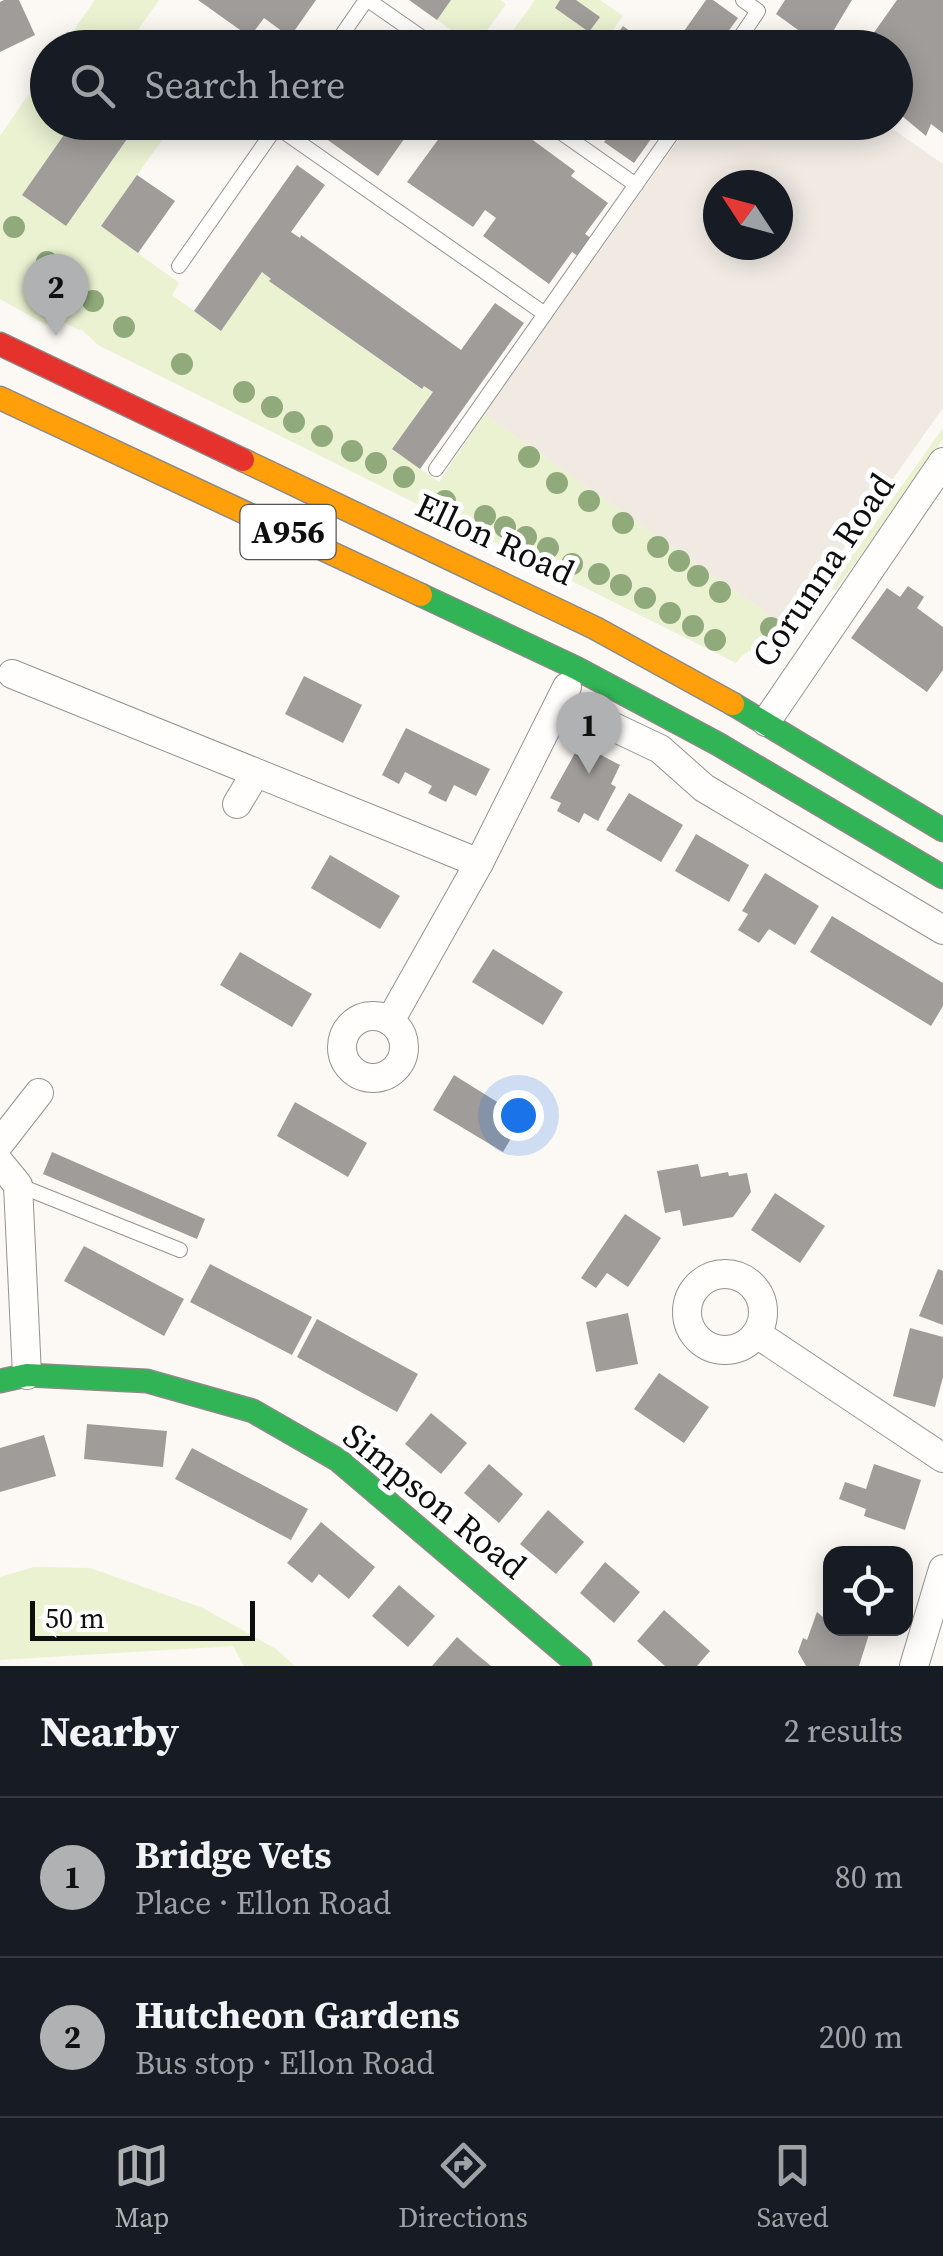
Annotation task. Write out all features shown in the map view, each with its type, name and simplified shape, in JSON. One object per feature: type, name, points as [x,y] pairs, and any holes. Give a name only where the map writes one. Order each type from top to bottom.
[{"type":"main road","name":"Ellon Road","points":[[0,344],[595,628],[766,722],[943,830]]},
{"type":"main road","name":"A956","points":[[0,398],[576,668],[718,744],[943,877]]},
{"type":"main road","name":"Simpson Road","points":[[14,1378],[148,1381],[253,1411],[338,1460],[580,1666]]},
{"type":"street","name":"Corunna Road","points":[[766,722],[943,462]]},
{"type":"street","points":[[390,1021],[479,863],[595,628]]},
{"type":"street","points":[[12,674],[479,863]]},
{"type":"street","points":[[560,702],[660,748],[704,788],[943,930]]},
{"type":"street","points":[[237,804],[255,774]]},
{"type":"street","points":[[0,1143],[38,1093]]},
{"type":"street","points":[[9,1174],[14,1378]]},
{"type":"street","points":[[757,1334],[943,1458]]},
{"type":"street","points":[[914,1666],[943,1569]]},
{"type":"lane","points":[[345,30],[367,0],[411,30]]},
{"type":"lane","points":[[743,0],[758,11],[745,30]]},
{"type":"lane","points":[[180,266],[268,140]]},
{"type":"lane","points":[[299,140],[545,314]]},
{"type":"lane","points":[[572,140],[636,185]]},
{"type":"lane","points":[[436,469],[667,140]]},
{"type":"lane","points":[[9,1174],[180,1250]]},
{"type":"green space","points":[[95,0],[159,0],[138,30],[74,30]]},
{"type":"green space","points":[[451,0],[500,0],[506,4],[487,30],[451,30],[437,20]]},
{"type":"green space","points":[[535,0],[600,0],[623,16],[613,30],[514,30]]},
{"type":"green space","points":[[30,93],[30,140],[61,140],[22,195],[66,225],[127,140],[162,140],[101,226],[179,283],[172,295],[221,330],[262,272],[421,389],[424,386],[433,392],[393,450],[439,482],[484,414],[787,628],[784,650],[758,647],[736,663],[98,345],[80,328],[81,331],[52,316],[46,325],[0,299],[0,136]]},
{"type":"green space","points":[[943,428],[943,439],[835,591],[830,587]]},
{"type":"green space","points":[[34,1567],[90,1568],[203,1608],[276,1649],[295,1666],[244,1666],[233,1646],[0,1660],[0,1577]]},
{"type":"shaded area","points":[[678,140],[908,140],[943,164],[943,408],[787,628],[484,414]]},
{"type":"building","points":[[19,0],[33,30],[30,37],[0,52],[0,2]]},
{"type":"building","points":[[198,0],[316,0],[295,30],[280,30],[264,18],[255,30],[240,30]]},
{"type":"building","points":[[409,0],[451,0],[437,20]]},
{"type":"building","points":[[560,0],[576,0],[600,17],[586,30],[555,8]]},
{"type":"building","points":[[706,0],[713,0],[738,18],[729,30],[685,30]]},
{"type":"building","points":[[785,0],[852,0],[834,30],[798,30],[776,14]]},
{"type":"building","points":[[897,0],[943,0],[943,133],[931,124],[926,136],[913,125],[913,30],[876,30]]},
{"type":"building","points":[[60,140],[126,140],[66,226],[22,195]]},
{"type":"building","points":[[328,140],[403,140],[378,176]]},
{"type":"building","points":[[438,140],[533,140],[575,171],[571,176],[608,203],[585,234],[591,238],[578,256],[572,252],[549,284],[483,236],[496,218],[485,210],[473,227],[407,182]]},
{"type":"building","points":[[606,140],[650,140],[634,163]]},
{"type":"building","points":[[297,165],[325,185],[291,232],[300,238],[301,235],[461,350],[495,303],[524,323],[420,469],[392,449],[433,392],[424,386],[422,389],[269,281],[262,272],[221,331],[194,311]]},
{"type":"building","points":[[137,175],[175,201],[138,253],[101,226]]},
{"type":"building","points":[[908,586],[924,597],[917,608],[943,627],[943,670],[927,692],[851,638],[887,588],[900,597]]},
{"type":"building","points":[[304,676],[362,705],[343,743],[285,714]]},
{"type":"building","points":[[406,728],[490,769],[476,796],[454,785],[446,802],[428,793],[432,786],[405,772],[399,784],[382,775]]},
{"type":"building","points":[[580,744],[620,765],[611,784],[616,787],[598,821],[584,813],[579,823],[557,811],[561,803],[550,798]]},
{"type":"building","points":[[629,793],[683,825],[661,862],[606,830]]},
{"type":"building","points":[[696,834],[749,865],[729,902],[675,871]]},
{"type":"building","points":[[330,855],[400,896],[380,929],[311,888]]},
{"type":"building","points":[[765,873],[819,906],[795,945],[769,929],[759,943],[738,930],[748,914],[742,911]]},
{"type":"building","points":[[832,916],[943,983],[943,1006],[931,1026],[810,952]]},
{"type":"building","points":[[493,949],[563,992],[543,1025],[472,982]]},
{"type":"building","points":[[240,952],[312,994],[292,1027],[220,985]]},
{"type":"building","points":[[454,1075],[523,1118],[503,1152],[433,1110]]},
{"type":"building","points":[[295,1102],[367,1143],[348,1177],[277,1136]]},
{"type":"building","points":[[52,1152],[205,1219],[197,1239],[43,1174]]},
{"type":"building","points":[[698,1164],[701,1177],[747,1173],[751,1192],[733,1217],[683,1226],[680,1210],[665,1213],[657,1171]]},
{"type":"building","points":[[775,1193],[825,1226],[800,1263],[751,1230]]},
{"type":"building","points":[[625,1214],[661,1238],[628,1287],[607,1273],[596,1288],[581,1278]]},
{"type":"building","points":[[84,1246],[184,1299],[164,1336],[64,1281]]},
{"type":"building","points":[[210,1264],[312,1317],[292,1355],[190,1302]]},
{"type":"building","points":[[938,1269],[943,1271],[943,1325],[919,1316]]},
{"type":"building","points":[[628,1313],[638,1364],[596,1372],[586,1322]]},
{"type":"building","points":[[317,1319],[418,1374],[397,1412],[297,1357]]},
{"type":"building","points":[[910,1328],[943,1337],[943,1377],[935,1407],[893,1396]]},
{"type":"building","points":[[659,1373],[709,1407],[684,1443],[634,1409]]},
{"type":"building","points":[[431,1413],[467,1443],[441,1474],[405,1444]]},
{"type":"building","points":[[87,1424],[167,1431],[163,1467],[84,1459]]},
{"type":"building","points":[[44,1435],[56,1476],[0,1492],[0,1448]]},
{"type":"building","points":[[192,1448],[308,1509],[291,1540],[175,1479]]},
{"type":"building","points":[[489,1464],[523,1494],[499,1523],[464,1493]]},
{"type":"building","points":[[874,1464],[921,1480],[905,1530],[864,1516],[866,1509],[839,1499],[845,1482],[866,1489]]},
{"type":"building","points":[[548,1510],[584,1542],[556,1574],[520,1544]]},
{"type":"building","points":[[321,1522],[375,1567],[349,1599],[319,1574],[312,1583],[287,1563]]},
{"type":"building","points":[[605,1562],[640,1592],[614,1623],[580,1593]]},
{"type":"building","points":[[399,1585],[435,1616],[408,1647],[372,1616]]},
{"type":"building","points":[[664,1610],[710,1651],[697,1666],[665,1666],[637,1641]]},
{"type":"building","points":[[817,1612],[823,1617],[823,1636],[868,1636],[859,1666],[806,1666],[798,1652],[803,1638],[807,1640]]},
{"type":"building","points":[[457,1637],[474,1652],[491,1666],[432,1666]]},
{"type":"traffic: fast","points":[[421,595],[576,668],[718,744],[943,877]]},
{"type":"traffic: fast","points":[[733,704],[943,830]]},
{"type":"traffic: fast","points":[[0,1381],[27,1375],[147,1381],[253,1411],[338,1460],[580,1666]]},
{"type":"traffic: slow","points":[[0,398],[421,595]]},
{"type":"traffic: slow","points":[[243,460],[595,628],[733,704]]},
{"type":"traffic: jam","points":[[0,344],[243,460]]},
{"type":"place","name":"Hutcheon Gardens","points":[[56,336]]},
{"type":"place","name":"Bridge Vets","points":[[589,774]]}]
